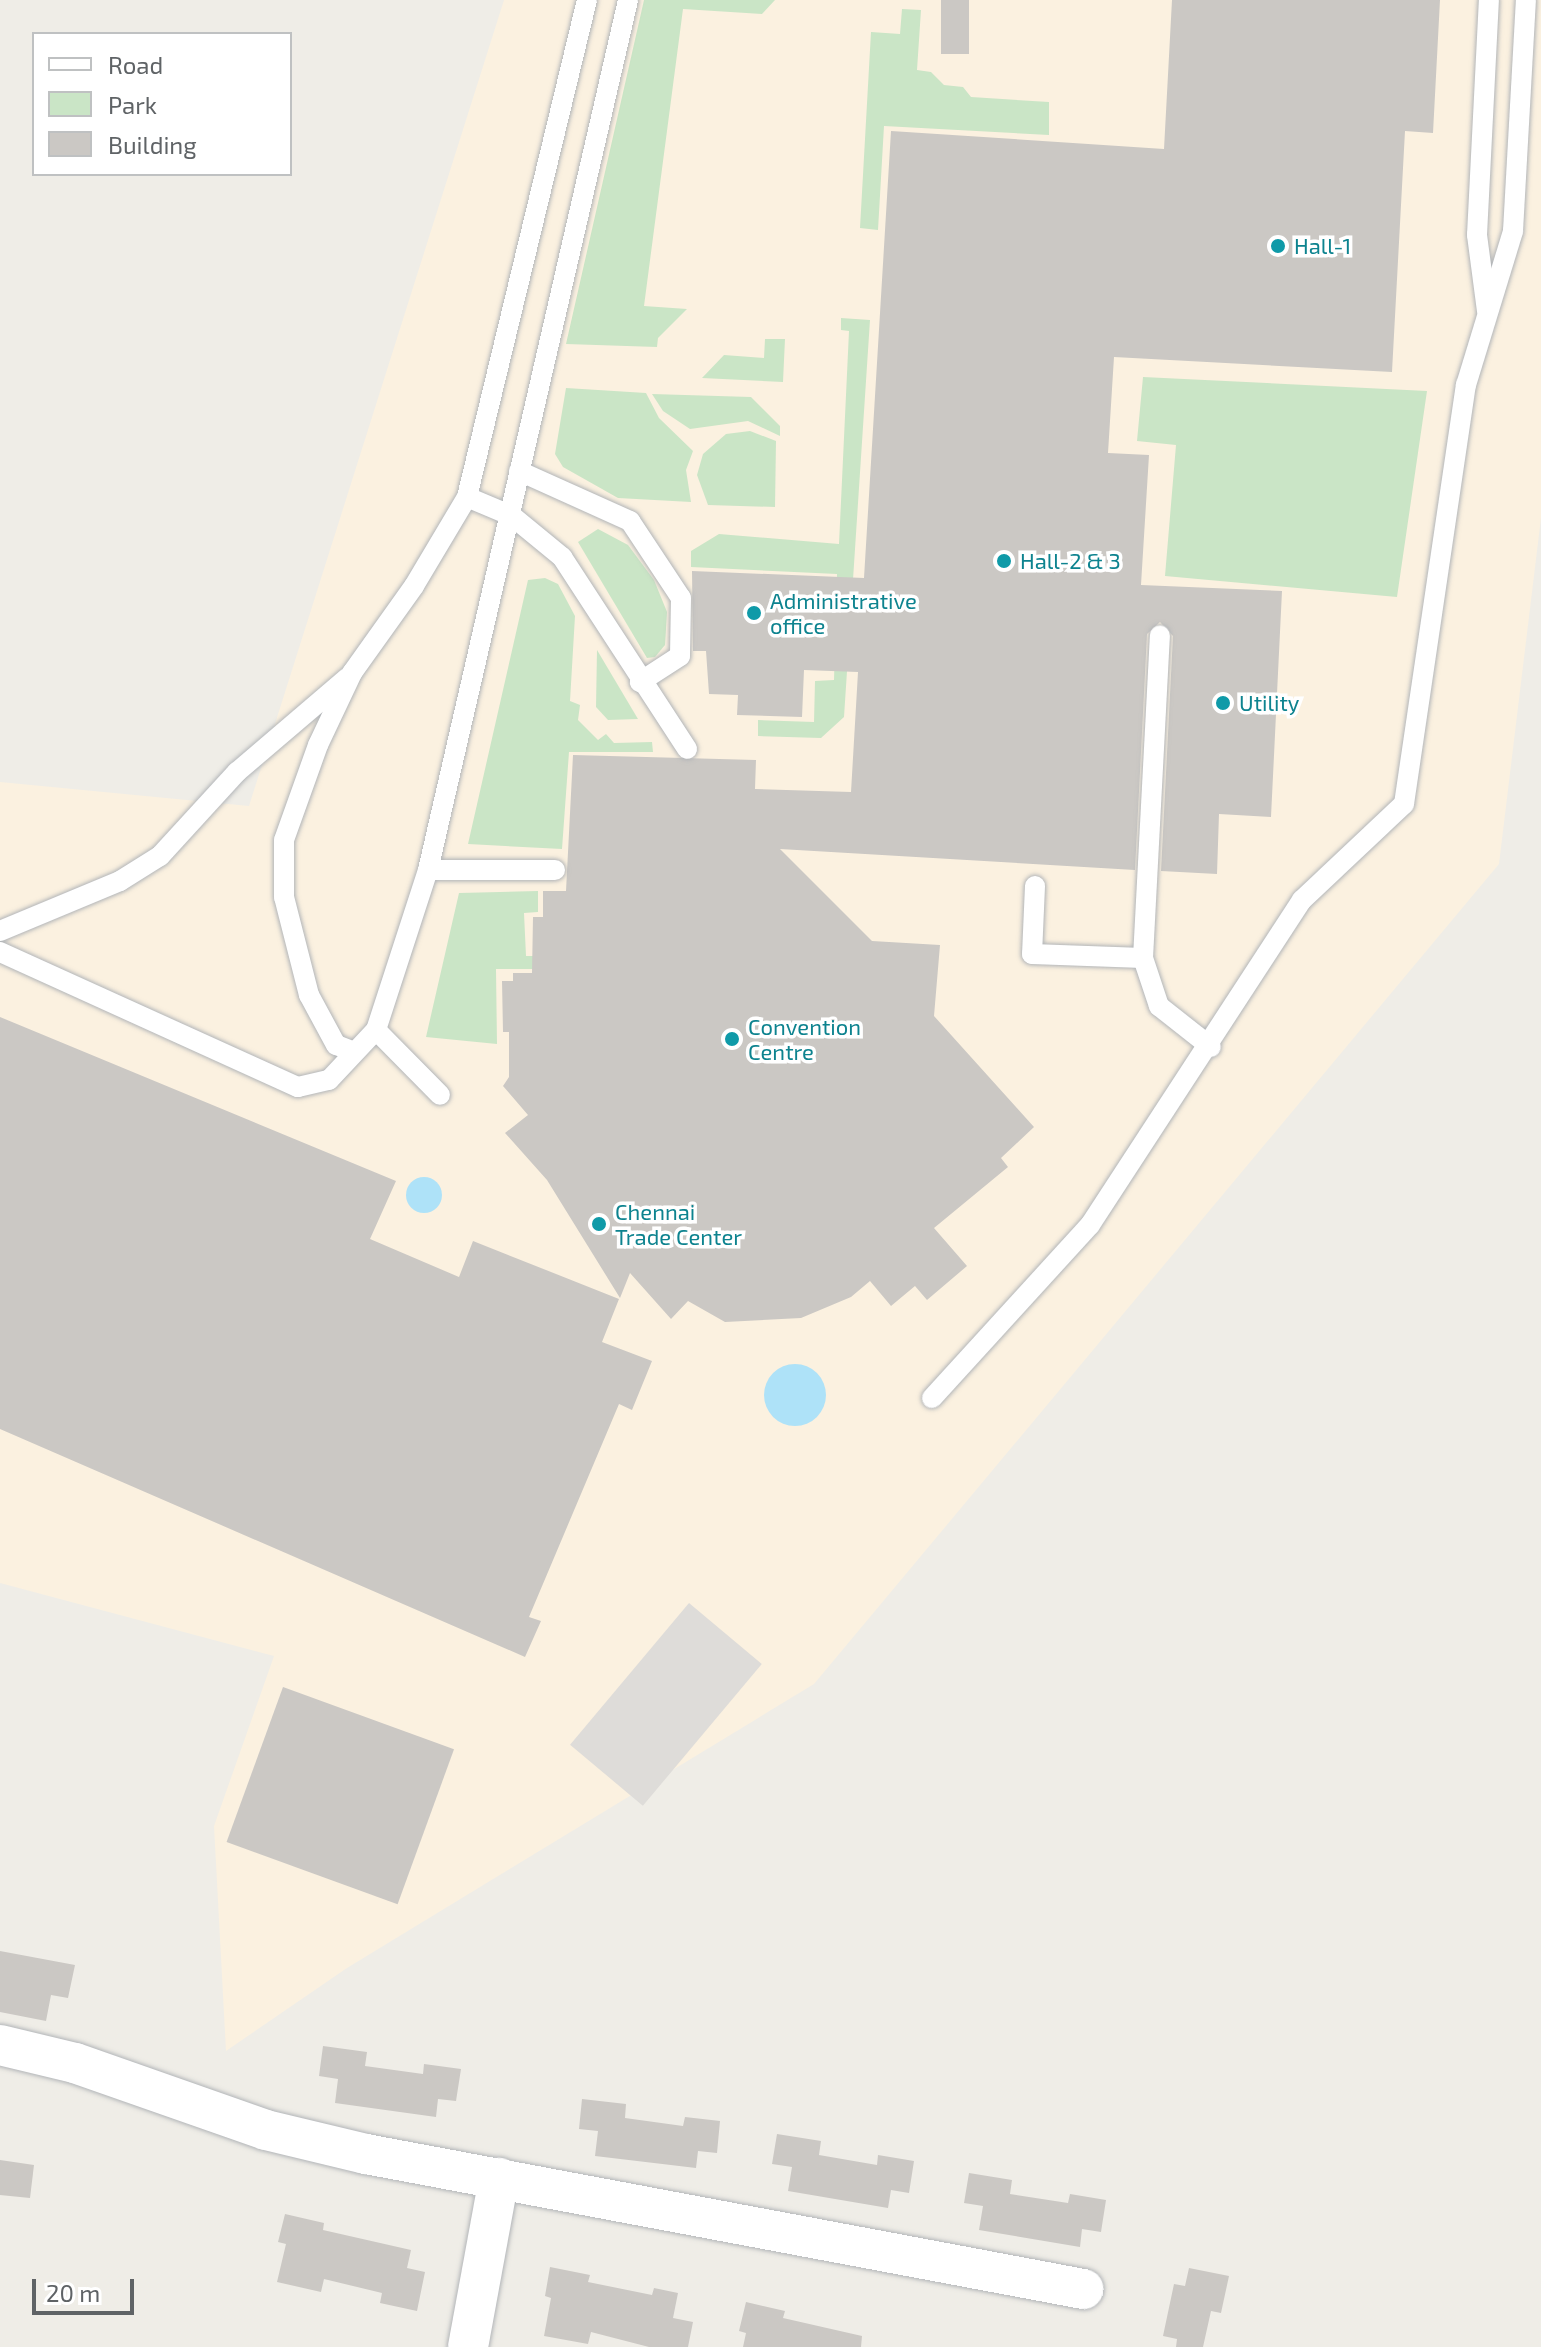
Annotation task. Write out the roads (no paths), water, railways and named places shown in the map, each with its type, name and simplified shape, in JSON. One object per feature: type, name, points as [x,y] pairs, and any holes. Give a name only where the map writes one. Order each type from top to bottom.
[{"type":"street","points":[[0,2045],[75,2063],[266,2130],[499,2178],[1083,2289]]},
{"type":"street","points":[[468,2347],[499,2178]]},
{"type":"lane","points":[[587,0],[467,497],[414,586],[352,673],[318,745],[284,840],[284,883],[309,995],[336,1045],[352,1051],[361,1049],[376,1030],[428,870],[512,516],[519,471],[628,0]]},
{"type":"lane","points":[[1488,319],[1477,235],[1489,0]]},
{"type":"lane","points":[[932,1398],[1090,1225],[1211,1047],[1302,900],[1404,804],[1466,385],[1513,231],[1526,0]]},
{"type":"lane","points":[[519,471],[630,521],[681,598],[680,656],[640,682]]},
{"type":"lane","points":[[467,497],[512,516],[562,557],[640,682],[687,749]]},
{"type":"lane","points":[[1160,635],[1143,958],[1159,1006],[1211,1047]]},
{"type":"lane","points":[[0,931],[120,881],[160,856],[237,772],[352,673]]},
{"type":"lane","points":[[428,870],[555,870]]},
{"type":"lane","points":[[1035,886],[1032,954],[1143,958]]},
{"type":"lane","points":[[0,952],[298,1087],[329,1080],[352,1051]]},
{"type":"lane","points":[[376,1030],[440,1095]]},
{"type":"water","points":[[424,1177],[437,1182],[442,1195],[437,1208],[424,1213],[411,1208],[406,1195],[411,1182]]},
{"type":"water","points":[[795,1364],[807,1366],[817,1373],[824,1383],[824,1407],[817,1417],[807,1424],[795,1426],[783,1424],[773,1417],[766,1407],[764,1395],[766,1383],[773,1373],[783,1366]]},
{"type":"place","name":"Hall-1","points":[[1278,246]]},
{"type":"place","name":"Hall-2 & 3","points":[[1004,561]]},
{"type":"place","name":"Administrative office","points":[[754,613]]},
{"type":"place","name":"Utility","points":[[1223,703]]},
{"type":"place","name":"Convention Centre","points":[[732,1039]]},
{"type":"place","name":"Chennai Trade Center","points":[[599,1224]]}]
